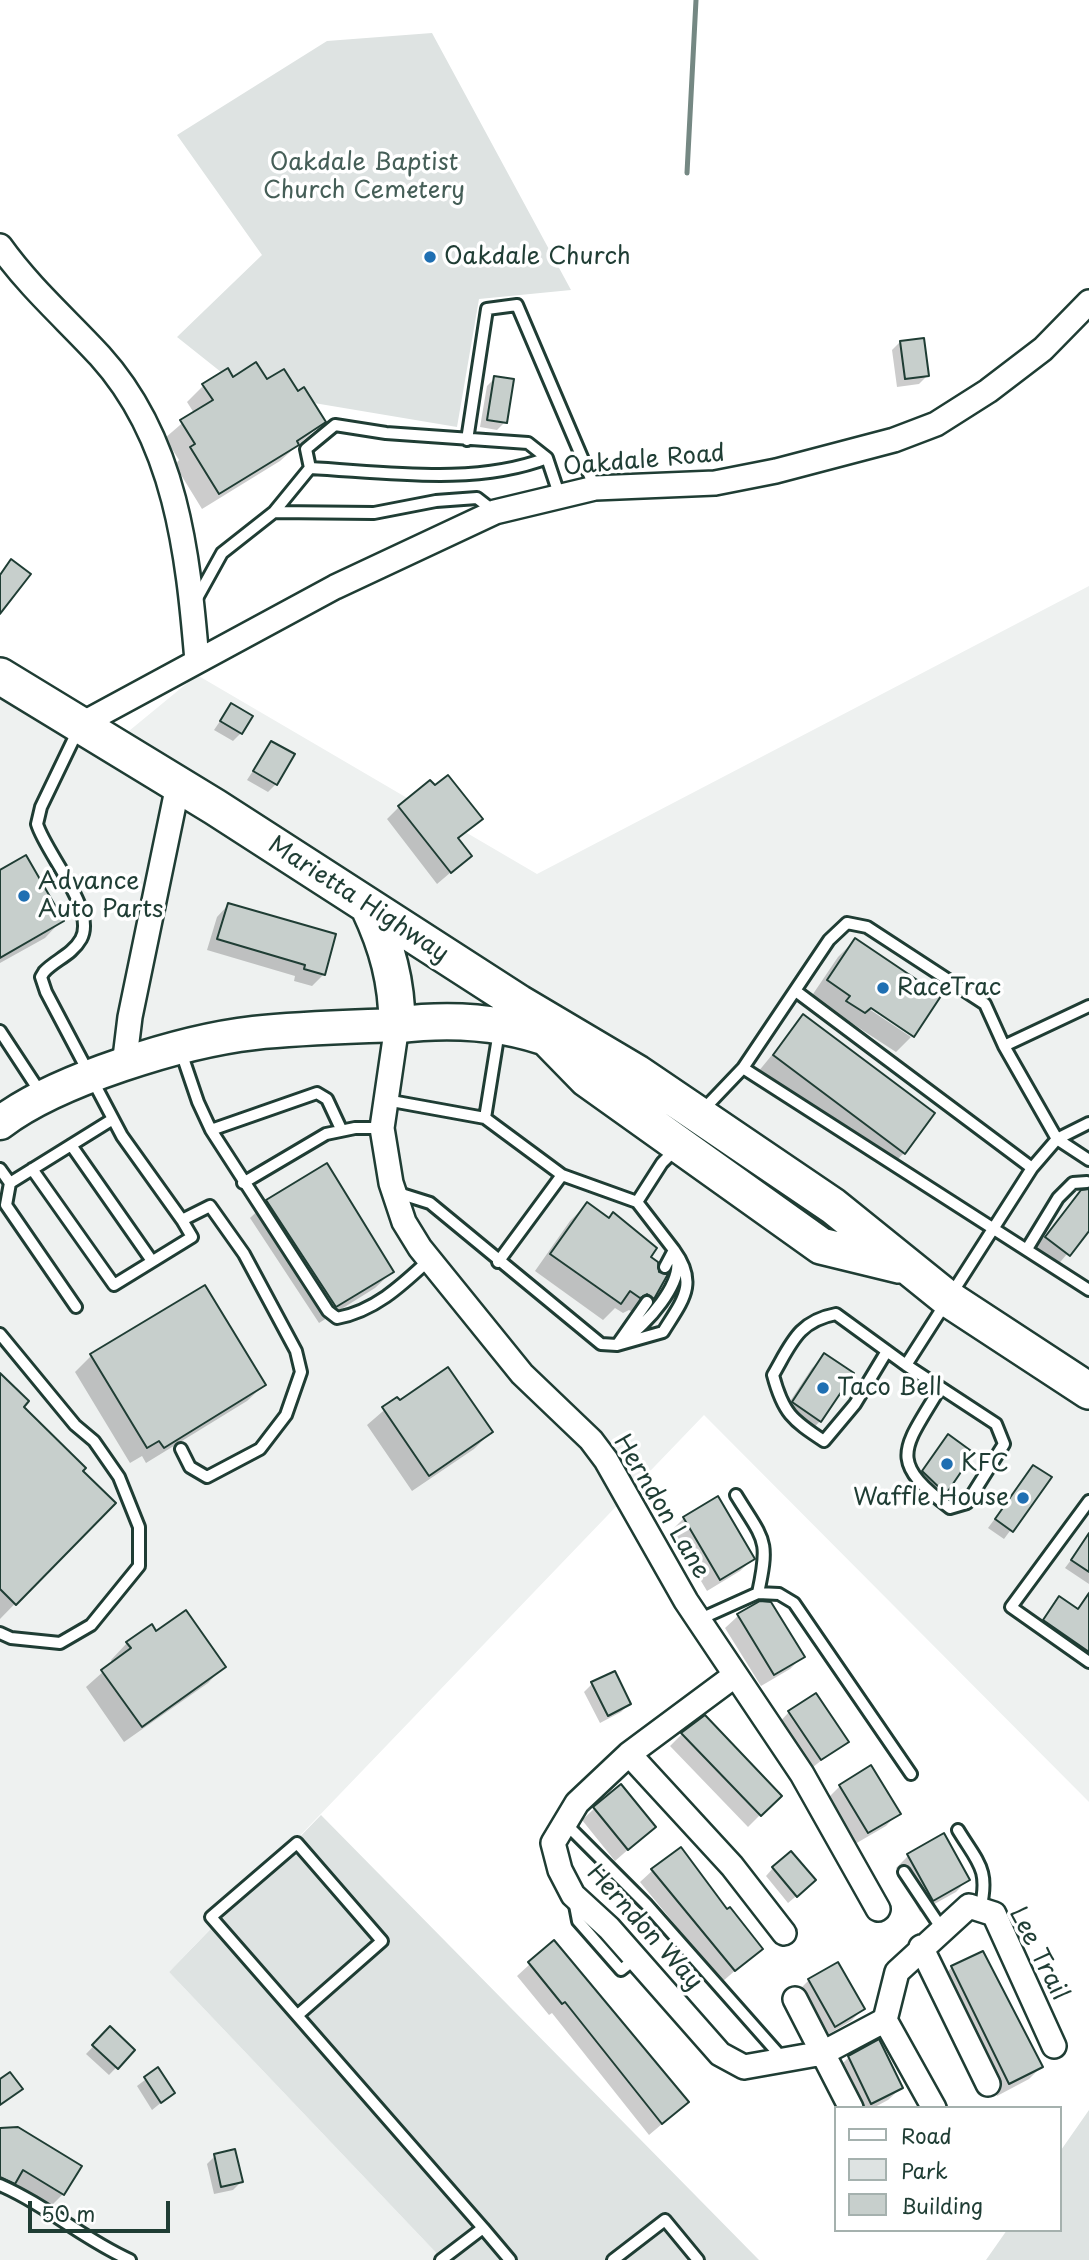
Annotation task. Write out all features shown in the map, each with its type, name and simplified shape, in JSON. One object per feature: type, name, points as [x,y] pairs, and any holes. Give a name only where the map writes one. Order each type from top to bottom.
[{"type":"main road","name":"Marietta Highway","points":[[0,676],[178,785],[519,1003],[637,1073],[833,1206],[947,1298],[1089,1391]]},
{"type":"main road","points":[[369,908],[387,946],[397,1005],[397,1025]]},
{"type":"main road","name":"Marietta Highway","points":[[0,1123],[43,1097],[90,1076],[181,1049],[254,1033],[432,1021],[500,1025],[547,1038],[637,1073]]},
{"type":"main road","name":"Marietta Highway","points":[[547,1038],[587,1079],[821,1246],[909,1267]]},
{"type":"street","points":[[0,246],[41,298],[101,357],[124,387],[148,428],[164,465],[187,556],[197,661]]},
{"type":"street","name":"Oakdale Road","points":[[80,725],[389,559],[495,512],[594,488],[715,483],[776,471],[936,424],[988,391],[1043,349],[1089,302]]},
{"type":"street","points":[[124,1066],[130,1017],[178,785]]},
{"type":"street","name":"Herndon Lane","points":[[397,1025],[382,1128],[404,1222],[429,1260],[522,1374],[599,1450],[698,1620],[802,1774],[878,1909]]},
{"type":"street","name":"Herndon Way","points":[[734,1676],[629,1754],[577,1803],[553,1843],[560,1870],[573,1895],[636,1958],[720,2054],[744,2067],[822,2053]]},
{"type":"street","points":[[629,1754],[732,1866],[784,1933]]},
{"type":"street","name":"Lee Trail","points":[[885,2020],[897,1972],[921,1947],[969,1906],[994,1914],[1054,2046]]},
{"type":"street","points":[[921,1947],[988,2084]]},
{"type":"street","points":[[795,2000],[850,2106]]},
{"type":"street","points":[[822,2053],[885,2020],[933,2106]]},
{"type":"lane","points":[[467,440],[487,309],[517,305],[594,488]]},
{"type":"lane","points":[[310,468],[306,449],[335,425],[467,440],[528,443],[547,458],[559,495]]},
{"type":"lane","points":[[310,468],[435,475],[526,466],[547,458]]},
{"type":"lane","points":[[192,605],[222,552],[274,512],[310,468]]},
{"type":"lane","points":[[274,512],[374,513],[436,501],[477,498],[495,512]]},
{"type":"lane","points":[[32,1169],[114,1285],[192,1237],[113,1119],[41,978],[49,967],[73,950],[82,937],[85,924],[78,901],[37,824],[41,807],[80,725]]},
{"type":"lane","points":[[698,1116],[743,1068],[797,992],[829,940],[848,923],[867,927],[985,1004],[1004,1046],[1058,1139],[1089,1160]]},
{"type":"lane","points":[[797,992],[1032,1168]]},
{"type":"lane","points":[[1004,1046],[1089,1006]]},
{"type":"lane","points":[[485,1118],[500,1025]]},
{"type":"lane","points":[[0,1031],[43,1097]]},
{"type":"lane","points":[[181,1049],[198,1102],[211,1130],[328,1311],[337,1318],[386,1298],[429,1260]]},
{"type":"lane","points":[[743,1068],[1089,1290]]},
{"type":"lane","points":[[211,1130],[317,1093],[327,1099],[341,1129]]},
{"type":"lane","points":[[386,1100],[485,1118],[562,1175],[637,1202],[685,1266],[688,1284],[686,1294],[663,1332],[617,1345],[601,1344],[498,1262],[430,1203],[395,1192]]},
{"type":"lane","points":[[10,1182],[113,1119]]},
{"type":"lane","points":[[906,1365],[1032,1168],[1058,1139],[1089,1123]]},
{"type":"lane","points":[[243,1183],[326,1134],[341,1129],[382,1128]]},
{"type":"lane","points":[[71,1145],[152,1261]]},
{"type":"lane","points":[[637,1202],[662,1163],[680,1145]]},
{"type":"lane","points":[[0,1169],[10,1182],[6,1205],[76,1307]]},
{"type":"lane","points":[[498,1262],[562,1175]]},
{"type":"lane","points":[[1027,1249],[1058,1198],[1073,1183],[1087,1182]]},
{"type":"lane","points":[[181,1448],[190,1467],[207,1477],[260,1449],[286,1415],[301,1372],[296,1351],[244,1254],[210,1206],[182,1220]]},
{"type":"lane","points":[[665,1268],[674,1250]]},
{"type":"lane","points":[[617,1345],[640,1329],[656,1309],[676,1275],[679,1265],[674,1250]]},
{"type":"lane","points":[[617,1345],[646,1302]]},
{"type":"lane","points":[[887,1352],[855,1404],[824,1441],[799,1424],[780,1403],[773,1375],[794,1339],[814,1318],[836,1314],[887,1352],[996,1424],[1004,1444],[967,1503],[950,1508],[924,1488],[908,1466],[906,1447],[940,1388]]},
{"type":"lane","points":[[0,1334],[75,1425],[94,1441],[119,1477],[139,1527],[139,1566],[91,1625],[60,1643],[10,1638],[0,1633]]},
{"type":"lane","points":[[736,1495],[765,1543],[765,1560],[758,1593]]},
{"type":"lane","points":[[1089,1501],[1010,1607],[1089,1662]]},
{"type":"lane","points":[[698,1620],[758,1593],[779,1594],[794,1603],[911,1774]]},
{"type":"lane","points":[[565,1823],[656,1915],[784,2060]]},
{"type":"lane","points":[[958,1830],[984,1872],[986,1885],[981,1910]]},
{"type":"lane","points":[[299,2014],[382,1941],[297,1843],[211,1917],[299,2014],[510,2260]]},
{"type":"lane","points":[[904,1872],[942,1929]]},
{"type":"lane","points":[[0,2185],[44,2207],[90,2241],[130,2260]]},
{"type":"lane","points":[[613,2260],[665,2220],[698,2260]]},
{"type":"lane","points":[[441,2260],[482,2228]]},
{"type":"shaded area","points":[[1089,586],[1089,1802],[704,1415],[169,1972],[443,2260],[0,2260],[0,674],[118,740],[197,675],[537,874]]},
{"type":"green space","name":"Oakdale Baptist Church Cemetery","points":[[432,33],[571,290],[479,299],[457,427],[314,403],[298,391],[284,369],[267,379],[256,363],[233,377],[221,372],[177,337],[262,255],[177,135],[327,41]]},
{"type":"green space","points":[[321,1815],[759,2260],[443,2260],[169,1972]]},
{"type":"green space","points":[[1089,2110],[1089,2260],[986,2260],[1006,2232],[1061,2232],[1061,2150]]},
{"type":"building","points":[[924,338],[929,376],[905,379],[900,341]]},
{"type":"building","points":[[256,362],[267,379],[284,369],[298,391],[304,387],[326,422],[297,441],[299,445],[219,494],[190,447],[195,444],[180,420],[213,400],[202,384],[228,368],[233,377]]},
{"type":"building","points":[[494,376],[514,379],[507,423],[487,420]]},
{"type":"building","points":[[11,559],[31,574],[0,614],[0,575]]},
{"type":"building","points":[[231,703],[253,716],[242,734],[220,721]]},
{"type":"building","points":[[271,741],[295,754],[277,785],[253,771]]},
{"type":"building","points":[[448,775],[483,819],[458,838],[472,856],[451,873],[398,806],[430,780],[435,785]]},
{"type":"building","name":"Advance Auto Parts","points":[[26,855],[64,921],[0,958],[0,870]]},
{"type":"building","points":[[228,903],[336,934],[325,975],[304,969],[305,965],[217,939]]},
{"type":"building","name":"RaceTrac","points":[[855,938],[941,996],[914,1037],[871,1008],[865,1013],[846,1001],[850,996],[827,980]]},
{"type":"building","points":[[803,1014],[935,1113],[905,1154],[773,1055]]},
{"type":"building","points":[[327,1163],[394,1272],[336,1307],[266,1200]]},
{"type":"building","points":[[1089,1189],[1089,1231],[1070,1256],[1045,1237],[1081,1190]]},
{"type":"building","points":[[587,1202],[609,1218],[613,1212],[657,1248],[651,1257],[658,1262],[659,1272],[668,1274],[654,1299],[647,1294],[640,1298],[630,1291],[621,1304],[550,1254]]},
{"type":"building","points":[[205,1285],[266,1385],[164,1448],[159,1441],[147,1448],[90,1354]]},
{"type":"building","name":"Taco Bell","points":[[824,1353],[854,1373],[821,1422],[792,1402]]},
{"type":"building","points":[[448,1367],[493,1432],[429,1476],[382,1407],[397,1397],[400,1400]]},
{"type":"building","points":[[0,1373],[29,1401],[24,1407],[86,1468],[83,1471],[116,1503],[16,1605],[0,1589]]},
{"type":"building","name":"KFC","points":[[948,1434],[974,1453],[946,1494],[922,1471]]},
{"type":"building","name":"Waffle House","points":[[1033,1465],[1052,1477],[1013,1532],[995,1519]]},
{"type":"building","points":[[718,1496],[755,1559],[720,1580],[683,1517]]},
{"type":"building","points":[[1089,1533],[1089,1572],[1071,1560]]},
{"type":"building","points":[[1089,1593],[1089,1652],[1043,1620],[1059,1596],[1078,1609]]},
{"type":"building","points":[[760,1601],[771,1602],[805,1657],[774,1675],[737,1614]]},
{"type":"building","points":[[186,1610],[226,1667],[142,1727],[101,1670],[131,1648],[126,1642],[152,1624],[156,1631]]},
{"type":"building","points":[[615,1671],[631,1704],[608,1716],[591,1682]]},
{"type":"building","points":[[816,1693],[849,1742],[821,1760],[788,1711]]},
{"type":"building","points":[[705,1715],[782,1796],[761,1816],[681,1733]]},
{"type":"building","points":[[871,1765],[901,1814],[868,1833],[839,1785]]},
{"type":"building","points":[[621,1784],[656,1827],[628,1850],[593,1807]]},
{"type":"building","points":[[944,1833],[970,1880],[933,1901],[907,1854]]},
{"type":"building","points":[[681,1847],[727,1909],[730,1907],[763,1949],[735,1971],[651,1869]]},
{"type":"building","points":[[791,1851],[816,1880],[797,1897],[772,1867]]},
{"type":"building","points":[[554,1940],[689,2102],[662,2124],[565,2002],[562,2004],[528,1962]]},
{"type":"building","points":[[983,1951],[1043,2067],[1009,2084],[951,1966]]},
{"type":"building","points":[[838,1962],[865,2009],[835,2027],[808,1979]]},
{"type":"building","points":[[110,2026],[135,2050],[118,2069],[92,2045]]},
{"type":"building","points":[[879,2039],[903,2088],[871,2104],[848,2056]]},
{"type":"building","points":[[158,2067],[175,2093],[161,2103],[144,2077]]},
{"type":"building","points":[[10,2072],[23,2089],[0,2105],[0,2079]]},
{"type":"building","points":[[18,2127],[82,2166],[64,2195],[23,2170],[15,2184],[0,2177],[0,2128]]},
{"type":"building","points":[[235,2149],[243,2182],[221,2187],[214,2154]]},
{"type":"waterway","points":[[687,173],[696,0]]},
{"type":"place","name":"Oakdale Church","points":[[430,257]]},
{"type":"place","name":"Advance Auto Parts","points":[[24,896]]},
{"type":"place","name":"RaceTrac","points":[[883,988]]},
{"type":"place","name":"Taco Bell","points":[[823,1388]]},
{"type":"place","name":"KFC","points":[[947,1464]]},
{"type":"place","name":"Waffle House","points":[[1023,1498]]}]
